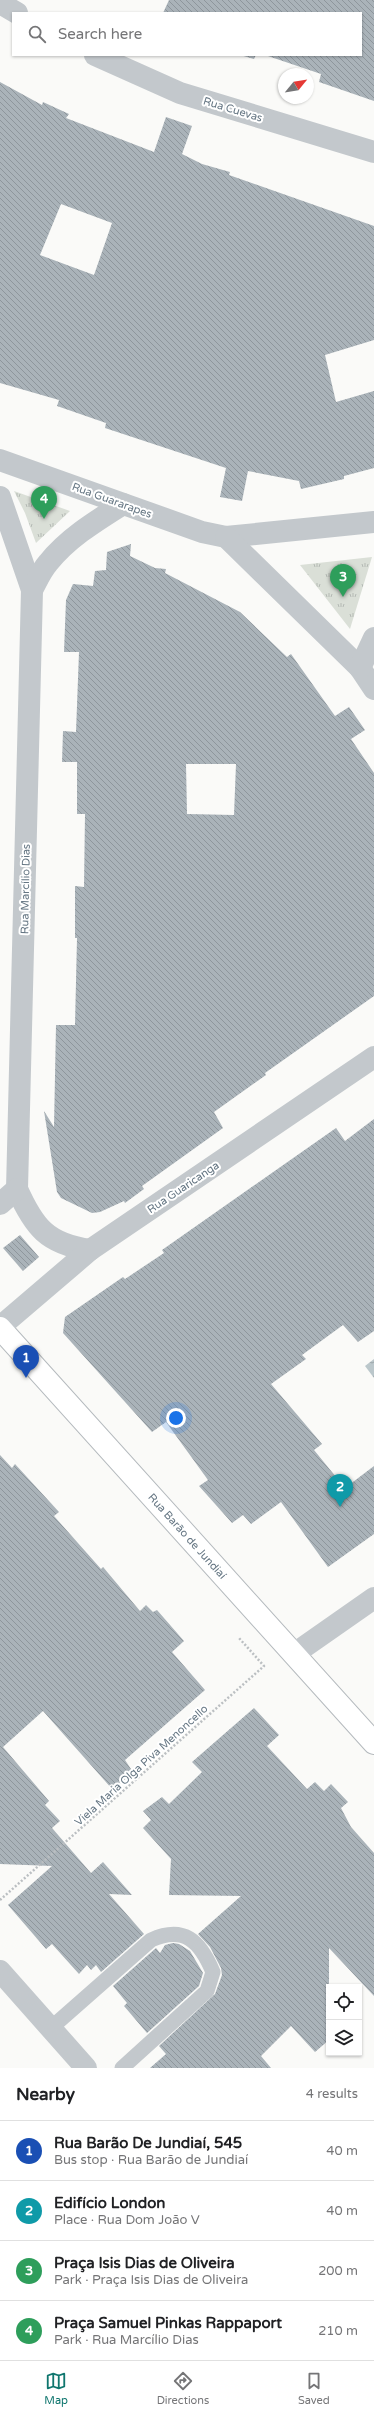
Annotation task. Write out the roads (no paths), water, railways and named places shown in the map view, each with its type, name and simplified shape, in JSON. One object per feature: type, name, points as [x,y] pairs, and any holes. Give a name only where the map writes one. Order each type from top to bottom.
[{"type":"main road","name":"Rua Barão de Jundiaí","points":[[0,1328],[374,1743]]},
{"type":"street","points":[[0,3],[15,12]]},
{"type":"street","name":"Rua Cuevas","points":[[97,56],[180,93],[374,152]]},
{"type":"street","name":"Rua Guararapes","points":[[0,460],[202,532],[226,537],[374,522]]},
{"type":"street","name":"Rua Marcílio Dias","points":[[0,497],[32,590],[17,1189],[29,1215],[42,1231],[67,1246],[90,1250]]},
{"type":"street","name":"Rua Marcílio Dias","points":[[32,590],[47,564],[59,551],[94,522],[123,504]]},
{"type":"street","points":[[226,537],[360,668],[374,689]]},
{"type":"street","points":[[360,668],[374,638]]},
{"type":"street","name":"Rua Guaricanga","points":[[0,1328],[90,1250],[374,1057]]},
{"type":"street","points":[[0,1204],[17,1189]]},
{"type":"street","points":[[294,1654],[374,1598]]},
{"type":"street","points":[[0,1971],[86,2068]]},
{"type":"lane","points":[[51,2028],[151,1940],[166,1934],[178,1933],[190,1940],[207,1958],[213,1972],[207,1991],[122,2068]]},
{"type":"water","points":[[374,1359],[374,1378],[365,1366]]},
{"type":"place","name":"Praça Samuel Pinkas Rappaport","points":[[44,519]]},
{"type":"place","name":"Praça Isis Dias de Oliveira","points":[[343,597]]},
{"type":"place","name":"Rua Barão De Jundiaí, 545","points":[[26,1378]]},
{"type":"place","name":"Edifício London","points":[[340,1507]]}]
